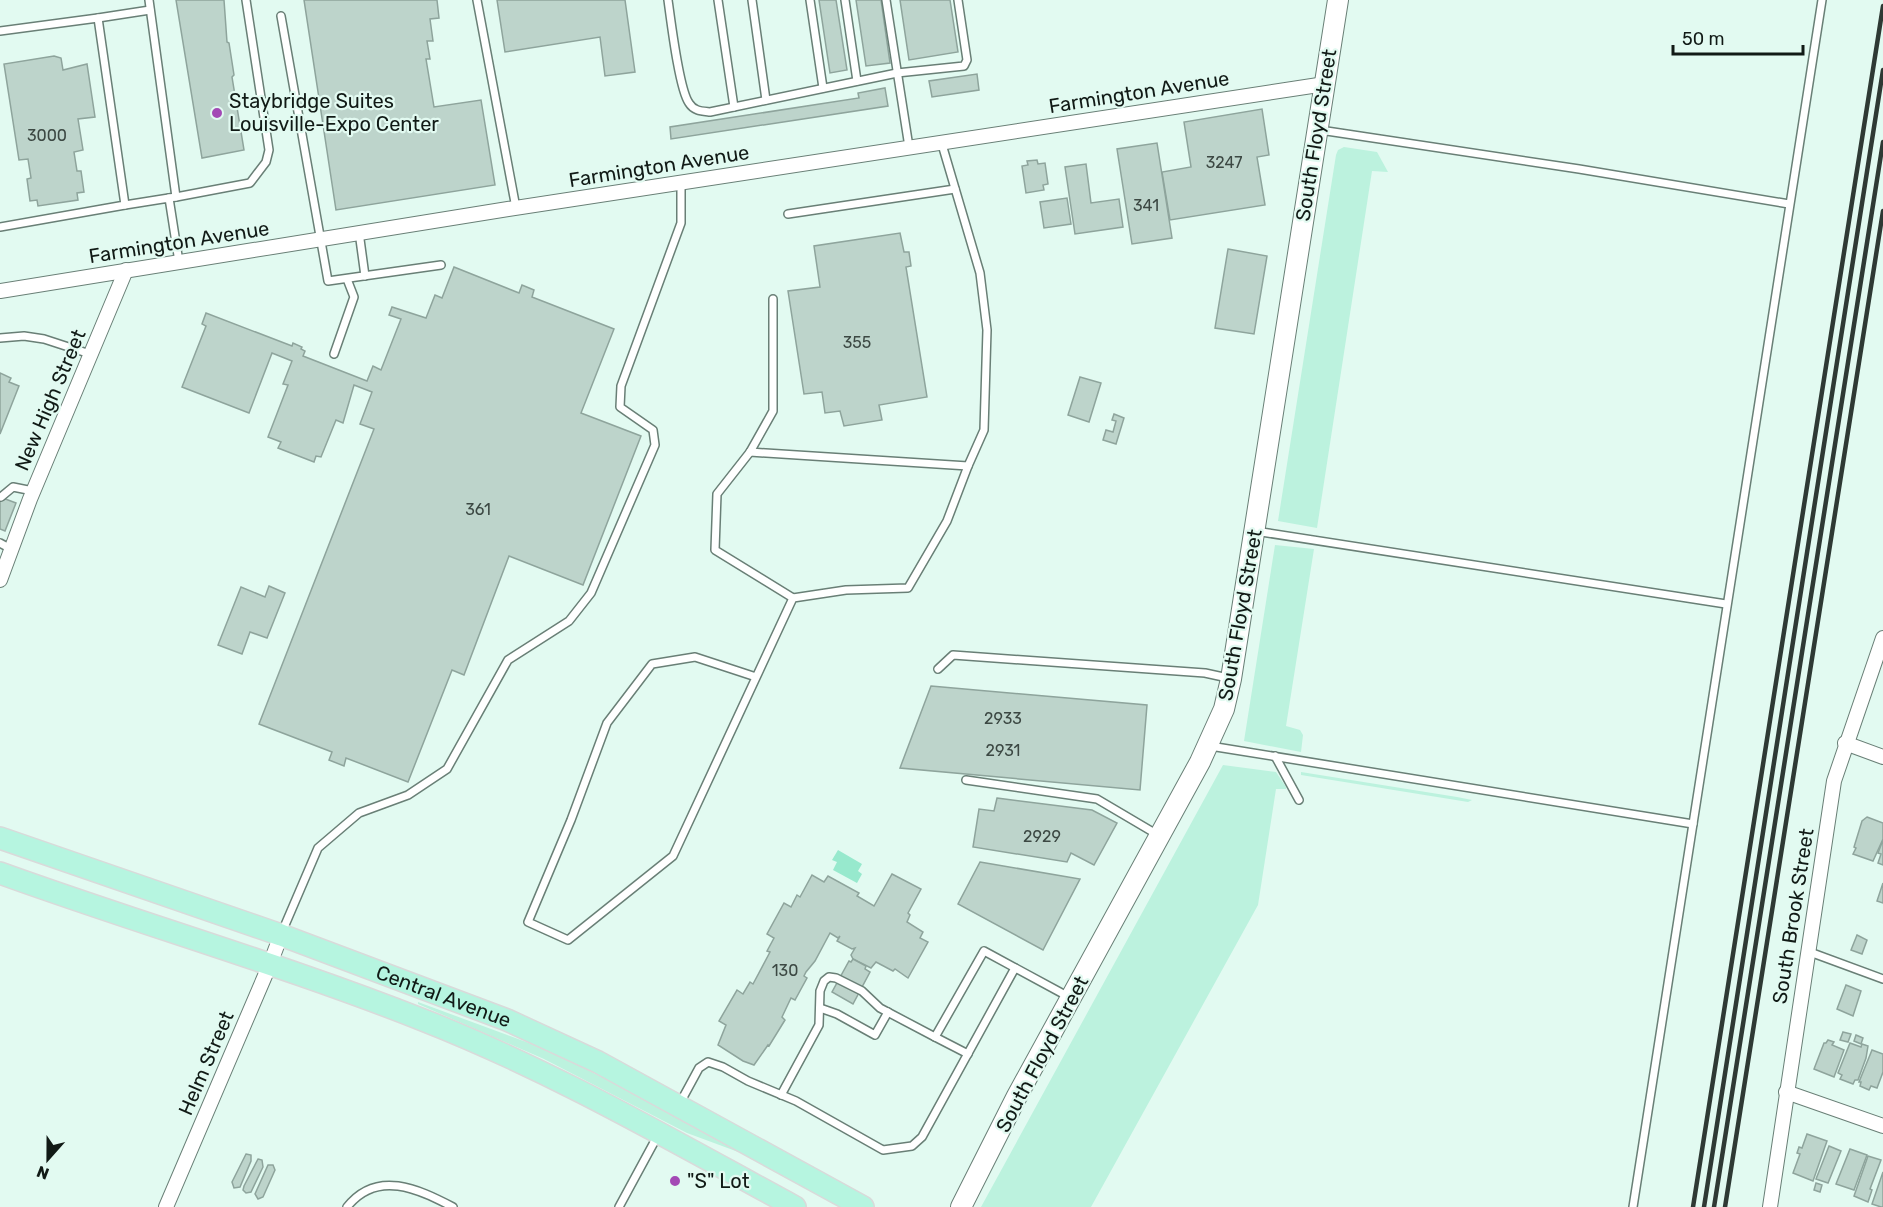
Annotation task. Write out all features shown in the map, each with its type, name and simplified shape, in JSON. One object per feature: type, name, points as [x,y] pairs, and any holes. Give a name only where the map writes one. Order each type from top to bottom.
[{"type":"main road","name":"Central Avenue","points":[[0,838],[281,935],[507,1020],[598,1062],[863,1207]]},
{"type":"main road","name":"Central Avenue","points":[[0,873],[270,964],[424,1020],[512,1058],[660,1132],[795,1207]]},
{"type":"street","name":"South Floyd Street","points":[[961,1207],[1017,1096],[1208,746],[1224,709],[1255,531],[1338,0]]},
{"type":"street","name":"Farmington Avenue","points":[[0,291],[941,141],[1325,84]]},
{"type":"street","name":"New High Street","points":[[0,580],[6,546],[33,491],[126,270]]},
{"type":"street","name":"South Brook Street","points":[[1770,1207],[1834,781],[1845,743],[1883,638]]},
{"type":"street","points":[[1845,743],[1883,757]]},
{"type":"street","name":"Helm Street","points":[[166,1207],[281,935]]},
{"type":"street","points":[[1786,1092],[1883,1126]]},
{"type":"lane","points":[[149,0],[179,262]]},
{"type":"lane","points":[[0,227],[250,183],[266,162],[269,150],[246,0]]},
{"type":"lane","points":[[477,0],[516,208]]},
{"type":"lane","points":[[668,0],[688,102],[695,110],[710,112],[897,73],[964,66],[967,60],[958,0]]},
{"type":"lane","points":[[718,0],[734,107]]},
{"type":"lane","points":[[752,0],[766,100]]},
{"type":"lane","points":[[810,0],[823,88]]},
{"type":"lane","points":[[845,0],[857,81]]},
{"type":"lane","points":[[886,0],[909,147]]},
{"type":"lane","points":[[1633,1207],[1822,0]]},
{"type":"lane","points":[[0,32],[150,10]]},
{"type":"lane","points":[[281,16],[328,281],[441,264]]},
{"type":"lane","points":[[98,18],[125,205]]},
{"type":"lane","points":[[1317,129],[1789,204]]},
{"type":"lane","points":[[773,299],[773,411],[750,452],[717,494],[715,550],[793,598],[846,590],[908,588],[947,521],[984,430],[987,330],[980,273],[941,141]]},
{"type":"lane","points":[[281,935],[318,848],[359,813],[408,795],[447,769],[508,660],[569,621],[591,593],[655,445],[653,430],[620,407],[621,386],[681,223],[681,182]]},
{"type":"lane","points":[[788,213],[955,189]]},
{"type":"lane","points":[[360,232],[365,276]]},
{"type":"lane","points":[[334,354],[354,297],[347,279]]},
{"type":"lane","points":[[0,338],[24,336],[44,339],[90,354]]},
{"type":"lane","points":[[750,452],[968,466]]},
{"type":"lane","points":[[1,497],[13,487],[33,491]]},
{"type":"lane","points":[[1255,531],[1726,604]]},
{"type":"lane","points":[[756,677],[695,657],[652,664],[607,723],[571,820],[528,922],[568,940],[673,856],[793,598]]},
{"type":"lane","points":[[938,669],[953,655],[1204,674],[1231,679]]},
{"type":"lane","points":[[1208,746],[1693,824]]},
{"type":"lane","points":[[1275,756],[1299,800]]},
{"type":"lane","points":[[966,780],[1096,799],[1160,836]]},
{"type":"lane","points":[[935,1037],[984,951],[1071,999]]},
{"type":"lane","points":[[1807,951],[1883,979]]},
{"type":"lane","points":[[679,1105],[699,1068],[708,1062],[723,1066],[748,1081],[804,1106],[883,1150],[912,1146],[922,1137],[1016,969]]},
{"type":"lane","points":[[781,1095],[819,1024],[820,991],[829,976],[862,991],[871,997],[880,1008],[968,1054]]},
{"type":"lane","points":[[820,1008],[837,1014],[875,1035],[888,1012]]},
{"type":"lane","points":[[619,1207],[660,1132]]},
{"type":"lane","points":[[347,1207],[354,1198],[376,1186],[399,1185],[429,1194],[453,1207]]},
{"type":"shaded area","points":[[1344,147],[1377,152],[1388,172],[1372,171],[1317,528],[1278,521],[1336,155],[1338,150]]},
{"type":"shaded area","points":[[1275,545],[1314,549],[1286,726],[1300,730],[1303,735],[1301,752],[1244,741]]},
{"type":"shaded area","points":[[1223,765],[1276,772],[1286,787],[1286,789],[1276,789],[1258,905],[1091,1207],[981,1207]]},
{"type":"shaded area","points":[[1301,772],[1472,800],[1468,802],[1301,775]]},
{"type":"shaded area","points":[[838,850],[862,864],[858,871],[862,874],[857,883],[833,870],[837,862],[832,860]]},
{"type":"shaded area","points":[[418,1002],[548,1050],[675,1114],[742,1151],[741,1153],[687,1133],[544,1059],[418,1004]]},
{"type":"building","name":"Staybridge Suites Louisville-Expo Center","points":[[176,0],[224,0],[227,42],[229,43],[244,150],[202,158]]},
{"type":"building","points":[[304,0],[437,0],[439,18],[430,19],[433,41],[427,41],[430,59],[426,59],[434,107],[481,100],[495,185],[336,210]]},
{"type":"building","points":[[497,0],[625,0],[635,72],[605,76],[600,37],[505,52]]},
{"type":"building","points":[[819,0],[836,0],[847,70],[830,73]]},
{"type":"building","points":[[856,0],[881,0],[890,63],[866,66]]},
{"type":"building","points":[[900,0],[950,0],[958,52],[909,60]]},
{"type":"building","points":[[54,56],[61,58],[63,70],[87,64],[95,117],[78,119],[83,150],[74,152],[77,171],[81,171],[84,192],[77,193],[78,200],[38,206],[37,200],[30,201],[27,179],[31,178],[28,159],[19,160],[4,64]]},
{"type":"building","points":[[977,74],[979,90],[932,97],[929,81]]},
{"type":"building","points":[[885,88],[888,106],[671,139],[670,127],[859,98],[858,93]]},
{"type":"building","points":[[1262,109],[1269,155],[1257,157],[1265,205],[1170,220],[1162,172],[1191,167],[1184,122]]},
{"type":"building","points":[[1157,143],[1172,238],[1132,244],[1117,149]]},
{"type":"building","points":[[1037,160],[1038,164],[1045,163],[1048,184],[1043,185],[1044,190],[1026,193],[1022,166],[1028,165],[1027,161]]},
{"type":"building","points":[[1086,164],[1091,203],[1119,199],[1123,227],[1075,234],[1065,167]]},
{"type":"building","points":[[1067,198],[1071,224],[1044,228],[1040,202]]},
{"type":"building","points":[[900,233],[904,252],[909,252],[911,266],[906,267],[927,397],[879,405],[882,420],[844,426],[840,411],[825,413],[822,392],[804,394],[788,291],[820,287],[814,246]]},
{"type":"building","points":[[1228,249],[1267,256],[1254,334],[1215,328]]},
{"type":"building","points":[[454,267],[519,293],[522,285],[534,290],[532,297],[614,329],[581,413],[641,436],[583,585],[509,556],[464,675],[452,670],[408,782],[346,758],[344,766],[329,760],[332,752],[259,724],[374,429],[360,424],[372,392],[354,385],[343,423],[336,420],[321,457],[316,456],[314,462],[278,448],[281,442],[268,437],[288,385],[283,384],[292,361],[272,353],[249,413],[182,387],[206,326],[202,324],[206,313],[292,346],[293,343],[302,347],[301,349],[305,351],[303,356],[367,381],[373,366],[381,370],[401,319],[389,315],[392,307],[426,318],[435,295],[442,298]]},
{"type":"building","points":[[0,373],[11,378],[9,382],[19,386],[0,434]]},
{"type":"building","points":[[1080,377],[1101,383],[1089,422],[1068,415]]},
{"type":"building","points":[[1114,414],[1124,418],[1116,444],[1103,440],[1106,430],[1113,432],[1116,421],[1112,420]]},
{"type":"building","points":[[0,497],[16,503],[5,531],[0,529]]},
{"type":"building","points":[[269,586],[285,593],[267,638],[250,632],[242,654],[218,645],[241,587],[265,597]]},
{"type":"building","points":[[931,686],[1147,705],[1140,790],[900,768]]},
{"type":"building","points":[[997,798],[1092,810],[1117,823],[1094,865],[1071,853],[1067,862],[973,847],[979,809],[994,811]]},
{"type":"building","points":[[1867,817],[1883,823],[1883,839],[1873,861],[1853,854],[1862,821]]},
{"type":"building","points":[[1883,840],[1883,865],[1878,863],[1881,854],[1878,853]]},
{"type":"building","points":[[980,862],[1080,879],[1043,950],[958,904]]},
{"type":"building","points":[[892,874],[921,889],[908,913],[910,915],[907,922],[923,932],[920,938],[928,942],[908,978],[895,969],[893,971],[876,962],[871,968],[853,959],[851,955],[855,948],[852,949],[837,941],[840,936],[838,938],[830,933],[815,961],[806,972],[804,976],[807,978],[795,1000],[791,998],[782,1017],[785,1020],[754,1065],[743,1061],[718,1045],[726,1025],[719,1021],[737,990],[743,994],[750,982],[753,984],[770,952],[767,951],[774,938],[767,934],[784,903],[791,907],[797,895],[800,897],[812,875],[824,882],[828,876],[859,893],[857,896],[874,906]]},
{"type":"building","points":[[1883,883],[1883,903],[1877,901]]},
{"type":"building","points":[[1857,935],[1867,940],[1862,954],[1851,950]]},
{"type":"building","points":[[853,959],[866,966],[865,969],[870,972],[853,1004],[832,992],[849,961]]},
{"type":"building","points":[[1846,985],[1861,991],[1853,1016],[1837,1009]]},
{"type":"building","points":[[1843,1032],[1851,1034],[1848,1042],[1840,1040]]},
{"type":"building","points":[[1856,1035],[1863,1038],[1861,1044],[1854,1041]]},
{"type":"building","points":[[1828,1040],[1834,1042],[1832,1045],[1844,1050],[1834,1077],[1814,1069],[1824,1043]]},
{"type":"building","points":[[1850,1043],[1861,1047],[1862,1044],[1868,1046],[1858,1080],[1855,1080],[1853,1084],[1840,1079],[1842,1075],[1838,1073]]},
{"type":"building","points":[[1872,1050],[1883,1054],[1883,1072],[1877,1088],[1871,1086],[1869,1090],[1860,1086],[1861,1082],[1859,1082]]},
{"type":"building","points":[[1807,1134],[1827,1141],[1813,1181],[1793,1173],[1800,1154],[1797,1153],[1799,1147],[1802,1148]]},
{"type":"building","points":[[1829,1146],[1841,1151],[1828,1183],[1816,1179]]},
{"type":"building","points":[[1850,1149],[1867,1155],[1854,1190],[1836,1184]]},
{"type":"building","points":[[246,1154],[251,1155],[251,1161],[240,1187],[234,1188],[232,1182]]},
{"type":"building","points":[[1868,1156],[1881,1160],[1870,1189],[1872,1190],[1868,1202],[1854,1196]]},
{"type":"building","points":[[258,1159],[262,1160],[263,1167],[251,1192],[246,1193],[243,1190],[244,1186]]},
{"type":"building","points":[[268,1165],[273,1165],[275,1170],[263,1197],[258,1199],[255,1194]]},
{"type":"building","points":[[1883,1172],[1883,1207],[1881,1207],[1872,1204]]},
{"type":"building","points":[[1816,1183],[1822,1185],[1820,1192],[1814,1190]]},
{"type":"railway","points":[[1693,1207],[1883,6]]},
{"type":"railway","points":[[1704,1207],[1883,70]]},
{"type":"railway","points":[[1714,1207],[1883,142]]},
{"type":"railway","points":[[1725,1207],[1883,211]]},
{"type":"place","name":"Staybridge Suites Louisville-Expo Center","points":[[217,113]]},
{"type":"place","name":"\"S\" Lot","points":[[675,1181]]}]
